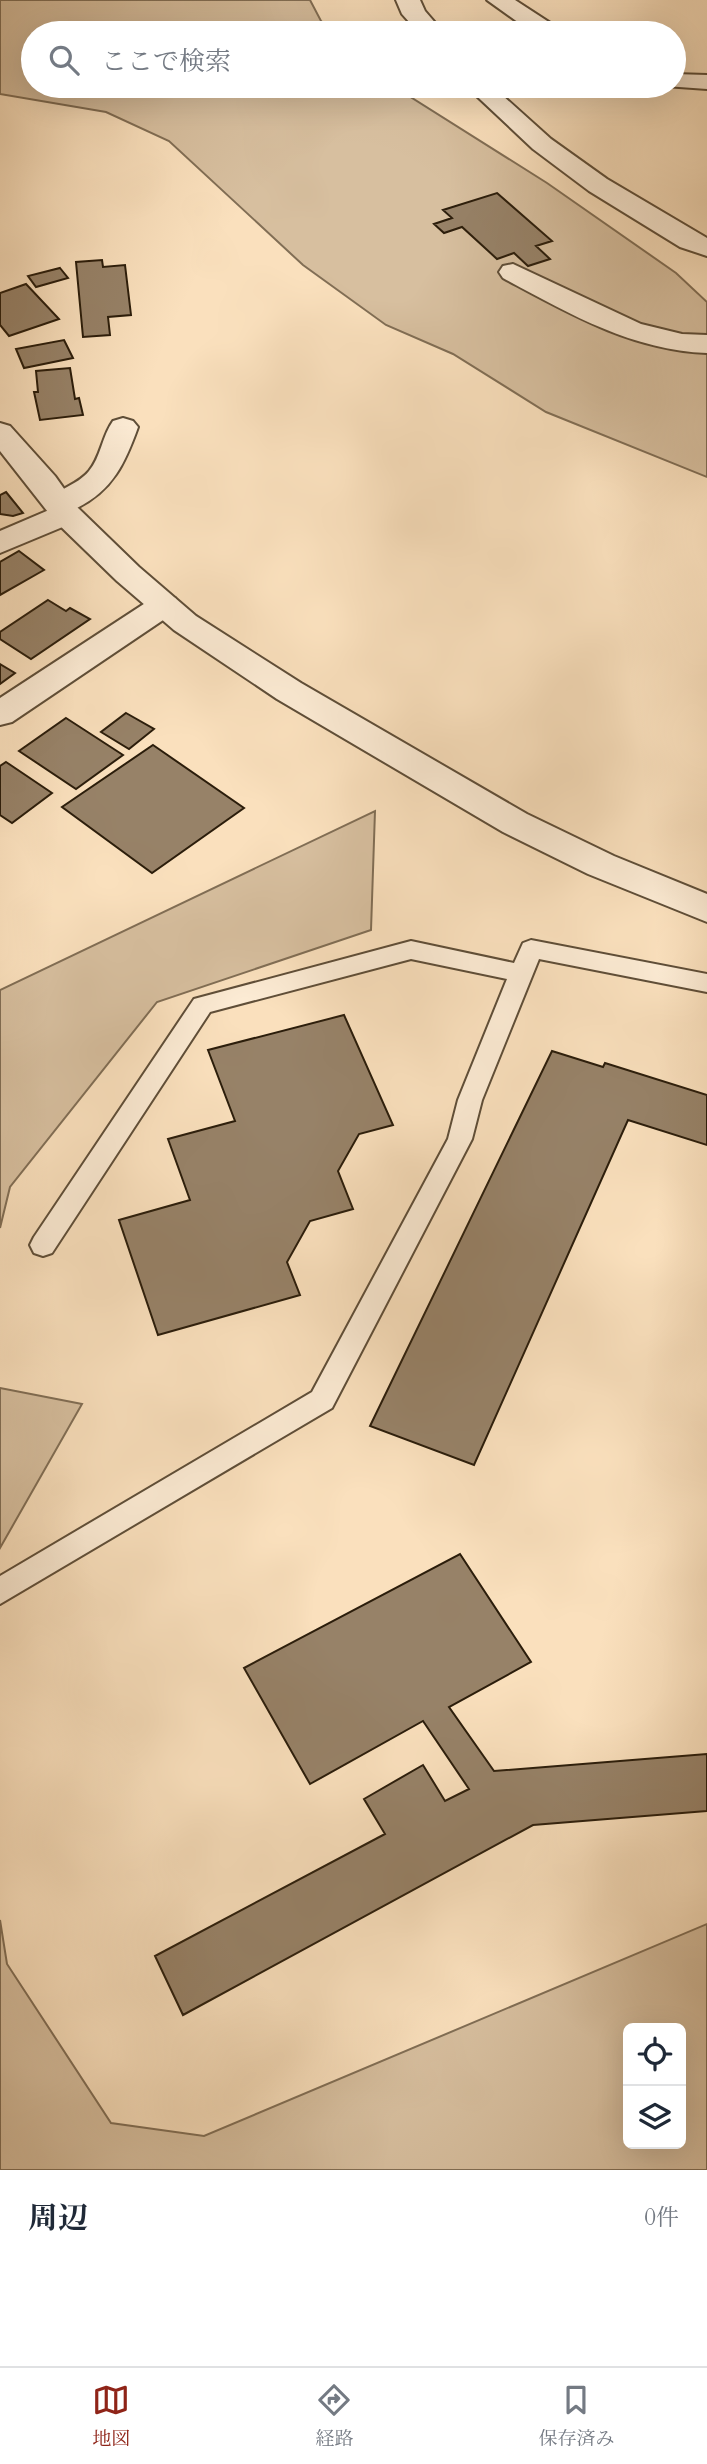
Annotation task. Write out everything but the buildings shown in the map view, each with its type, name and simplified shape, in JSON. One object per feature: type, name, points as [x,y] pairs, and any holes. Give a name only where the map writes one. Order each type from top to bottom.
[{"type":"street","points":[[408,0],[421,21]]},
{"type":"street","points":[[499,0],[531,21]]},
{"type":"street","points":[[686,81],[707,82]]},
{"type":"street","points":[[491,98],[542,144],[598,185],[690,241],[707,248]]},
{"type":"street","points":[[513,272],[611,323],[664,339],[707,344]]},
{"type":"street","points":[[0,543],[63,509],[89,491],[108,470],[123,428]]},
{"type":"street","points":[[0,432],[63,509],[128,574],[185,623],[289,691],[515,823],[601,865],[707,909]]},
{"type":"street","points":[[0,714],[164,605]]},
{"type":"lane","points":[[43,1245],[202,1004],[411,950],[521,973]]},
{"type":"lane","points":[[0,1591],[322,1400],[460,1139],[470,1100],[531,950],[707,983]]},
{"type":"shaded area","points":[[0,0],[310,0],[321,21],[21,21],[21,98],[0,94]]},
{"type":"shaded area","points":[[24,98],[412,98],[547,183],[676,273],[707,302],[707,477],[546,412],[453,354],[386,325],[303,265],[169,141],[106,112]]},
{"type":"shaded area","points":[[375,811],[371,930],[157,1002],[10,1187],[0,1228],[0,990]]},
{"type":"shaded area","points":[[0,1388],[82,1404],[0,1548]]},
{"type":"shaded area","points":[[0,1920],[7,1964],[111,2123],[204,2136],[707,1924],[707,2170],[0,2170]]}]
